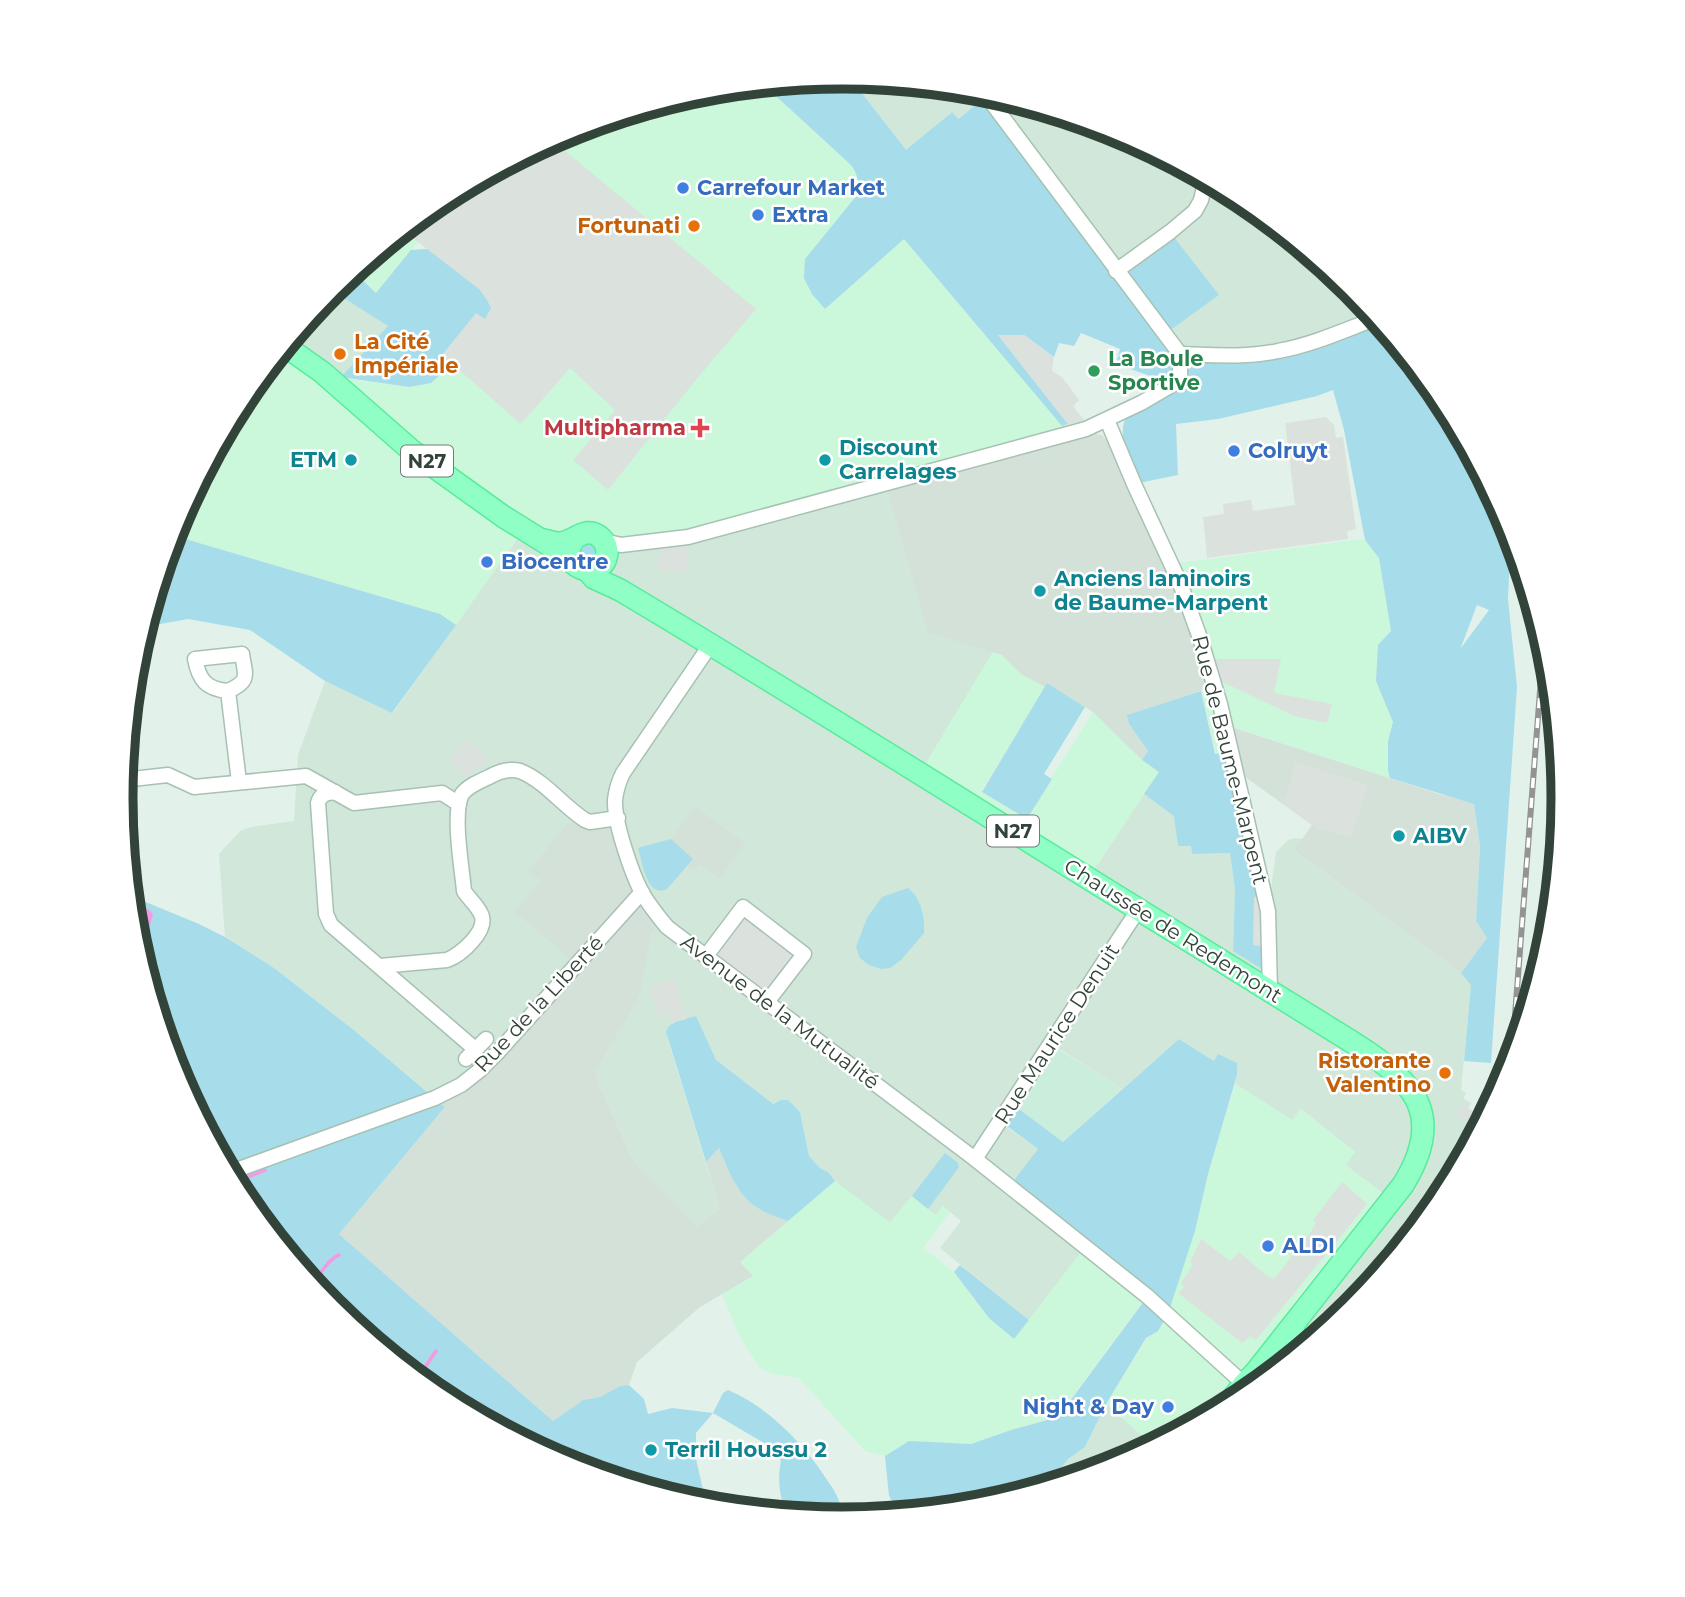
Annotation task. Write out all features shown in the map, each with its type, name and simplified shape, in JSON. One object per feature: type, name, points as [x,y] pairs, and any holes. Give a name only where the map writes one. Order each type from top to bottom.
[{"type":"main road","name":"N27","points":[[293,351],[322,372],[412,451],[504,517],[540,539],[596,552]]},
{"type":"main road","name":"Chaussée de Redemont","points":[[596,552],[621,590],[1361,1048],[1400,1079],[1417,1102],[1421,1113],[1423,1136],[1416,1161],[1403,1185],[1296,1319]]},
{"type":"main road","name":"N27","points":[[1289,1349],[1296,1319]]},
{"type":"main road","name":"N27","points":[[1254,1375],[1296,1319]]},
{"type":"street","points":[[596,552],[697,535],[1070,435],[1107,420],[1177,382],[1180,376],[1180,354],[994,106]]},
{"type":"street","points":[[1116,271],[1195,211],[1204,188]]},
{"type":"street","points":[[1180,354],[1246,355],[1279,351],[1325,338],[1367,322]]},
{"type":"street","name":"Rue de Baume-Marpent","points":[[1107,420],[1180,583],[1217,695],[1268,911],[1270,991]]},
{"type":"street","name":"Avenue de la Mutualité","points":[[711,644],[621,778],[615,800],[630,864],[642,892],[667,927],[975,1159],[1147,1296],[1244,1383]]},
{"type":"street","points":[[228,691],[239,782]]},
{"type":"street","points":[[380,966],[456,957],[482,927],[480,912],[464,891],[457,813],[462,795],[467,789],[496,773],[512,769],[530,777],[585,820],[590,822],[618,818]]},
{"type":"street","points":[[134,779],[168,775],[194,787],[306,776],[354,803],[442,793],[459,804]]},
{"type":"street","points":[[335,792],[322,795],[318,803],[326,914],[331,925],[476,1049]]},
{"type":"street","name":"Rue de la Liberté","points":[[238,1169],[435,1098],[461,1085],[498,1052],[642,892]]},
{"type":"street","points":[[706,956],[743,907],[804,954],[767,1002]]},
{"type":"street","name":"Rue Maurice Denuit","points":[[975,1159],[1138,909]]},
{"type":"shaded area","points":[[859,90],[935,95],[979,103],[957,119],[951,112],[906,151]]},
{"type":"shaded area","points":[[859,90],[906,150],[952,112],[958,119],[979,103],[994,106],[1116,270],[1170,232],[1219,295],[1165,334],[1180,354],[1246,355],[1367,321],[1432,404],[1479,485],[1510,559],[1508,599],[1517,687],[1491,1063],[1464,1061],[1471,985],[1461,973],[1487,938],[1476,921],[1480,846],[1474,804],[1390,778],[1388,741],[1393,722],[1376,681],[1378,645],[1391,631],[1379,558],[1365,540],[1344,430],[1333,390],[1218,419],[1176,424],[1178,475],[1134,484],[1123,439],[1124,422],[1131,412],[1168,387],[1162,380],[1116,364],[1120,349],[1081,333],[1074,346],[1059,343],[1054,357],[1024,335],[999,336],[1068,424],[1062,426],[904,239],[825,309],[812,294],[804,278],[805,259],[858,194],[857,178],[851,165],[773,93]],"holes":[[[1477,605],[1489,610],[1461,648]]]},
{"type":"shaded area","points":[[773,93],[851,165],[859,182],[858,194],[851,203],[825,308],[904,239],[1062,426],[1079,421],[1086,429],[670,539],[575,538],[523,529],[456,625],[440,614],[183,538],[206,485],[228,444],[253,404],[293,351],[322,372],[409,387],[440,376],[452,364],[476,314],[424,235],[376,293],[361,278],[375,265],[448,209],[529,162],[571,143],[659,113]]},
{"type":"shaded area","points":[[994,106],[1026,113],[1114,143],[1197,184],[1237,209],[1310,265],[1367,321],[1279,351],[1180,354],[1165,334],[1219,295],[1116,271]]},
{"type":"shaded area","points":[[561,147],[756,309],[608,490],[573,460],[615,410],[570,368],[521,424],[442,355],[476,313],[485,319],[491,308],[479,289],[411,236],[488,184]]},
{"type":"shaded area","points":[[440,248],[505,302],[448,368],[431,383],[409,387],[341,377],[388,326],[341,297],[361,278],[376,293],[411,250]]},
{"type":"shaded area","points":[[341,297],[388,326],[341,377],[293,351]]},
{"type":"shaded area","points":[[998,335],[1024,335],[1054,357],[1052,371],[1062,377],[1079,400],[1073,406],[1085,421],[1068,424]]},
{"type":"shaded area","points":[[1326,417],[1334,425],[1336,438],[1343,437],[1356,529],[1347,531],[1348,539],[1207,558],[1203,517],[1224,514],[1223,504],[1251,500],[1253,511],[1295,505],[1285,423]]},
{"type":"shaded area","points":[[1089,433],[1102,435],[1126,462],[1215,686],[1128,715],[1129,724],[1148,751],[1142,760],[1093,712],[1047,683],[1045,687],[1021,674],[1002,655],[928,632],[888,492],[887,484]]},
{"type":"shaded area","points":[[887,484],[928,631],[993,652],[929,758],[1098,864],[1144,794],[1175,816],[1178,846],[1191,846],[1192,854],[1230,853],[1235,889],[1233,951],[1270,973],[1268,911],[1276,852],[1288,840],[1294,838],[1303,839],[1295,851],[1461,973],[1471,985],[1461,1090],[1466,1093],[1463,1098],[1471,1103],[1468,1108],[1478,1115],[1432,1193],[1376,1266],[1299,1341],[1301,1330],[1395,1202],[1345,1165],[1355,1152],[1301,1109],[1292,1120],[1235,1084],[1237,1075],[1179,1039],[1122,1089],[1058,1048],[1008,1128],[1038,1149],[1010,1187],[1085,1247],[1029,1320],[940,1248],[961,1221],[943,1206],[936,1215],[912,1196],[890,1223],[820,1168],[809,1156],[800,1112],[781,1100],[773,1104],[721,1065],[712,1055],[696,1016],[672,1023],[667,1037],[720,1209],[697,1226],[641,1170],[634,1162],[599,1085],[596,1070],[651,935],[662,921],[498,1052],[435,1098],[274,968],[225,937],[219,854],[240,831],[294,821],[298,755],[325,681],[393,713],[523,529]]},
{"type":"shaded area","points":[[688,537],[687,571],[657,571],[660,541]]},
{"type":"shaded area","points":[[183,538],[440,614],[456,625],[392,713],[325,681],[250,630],[188,619],[155,625]]},
{"type":"shaded area","points":[[1362,539],[1372,543],[1379,558],[1391,631],[1376,681],[1393,722],[1388,741],[1388,770],[1393,779],[1226,725],[1235,766],[1216,755],[1201,691],[1214,686],[1172,564]]},
{"type":"shaded area","points":[[584,542],[598,545],[595,561],[579,558],[579,547]]},
{"type":"shaded area","points":[[993,652],[1002,655],[1021,674],[1045,687],[982,791],[1041,795],[1093,712],[1142,760],[1159,772],[1088,878],[920,773]]},
{"type":"shaded area","points":[[1207,659],[1281,659],[1274,693],[1332,704],[1327,723],[1294,716],[1212,677]]},
{"type":"shaded area","points":[[1047,683],[1085,707],[1044,774],[1052,779],[1027,819],[982,792]]},
{"type":"shaded area","points":[[1201,691],[1215,754],[1221,753],[1235,766],[1270,948],[1270,974],[1233,951],[1235,889],[1230,853],[1192,854],[1191,846],[1178,846],[1174,816],[1144,794],[1159,772],[1142,760],[1148,751],[1129,724],[1127,715]]},
{"type":"shaded area","points":[[1225,725],[1474,803],[1480,846],[1476,921],[1487,938],[1461,973],[1294,850],[1312,825],[1248,779],[1235,766]]},
{"type":"shaded area","points":[[466,740],[489,758],[481,769],[477,767],[469,777],[449,762]]},
{"type":"shaded area","points":[[1295,762],[1368,785],[1351,838],[1320,831],[1282,802],[1287,795]]},
{"type":"shaded area","points":[[695,807],[745,843],[720,878],[700,864],[693,871],[687,866],[692,859],[671,839]]},
{"type":"shaded area","points":[[580,817],[618,818],[630,864],[662,921],[651,935],[636,1002],[596,1070],[599,1085],[634,1162],[697,1226],[720,1209],[706,1162],[719,1148],[737,1187],[756,1207],[788,1221],[740,1262],[753,1276],[700,1307],[637,1362],[629,1385],[620,1386],[600,1397],[583,1400],[553,1421],[339,1234],[445,1107],[435,1098],[461,1085],[577,964],[515,912],[541,880],[528,872],[567,824],[574,823]]},
{"type":"shaded area","points":[[671,839],[693,859],[667,889],[660,891],[650,884],[646,877],[638,848]]},
{"type":"shaded area","points":[[908,888],[921,908],[924,933],[901,960],[890,968],[881,969],[869,965],[860,958],[856,947],[867,918],[882,897]]},
{"type":"shaded area","points":[[1263,888],[1270,948],[1253,945],[1254,898]]},
{"type":"shaded area","points":[[141,900],[225,937],[274,968],[355,1031],[445,1107],[339,1234],[553,1421],[583,1400],[600,1397],[620,1386],[629,1385],[644,1399],[648,1414],[672,1408],[713,1413],[696,1433],[696,1459],[704,1494],[615,1470],[529,1435],[448,1388],[375,1332],[341,1300],[309,1266],[253,1193],[206,1112],[187,1070],[157,982],[146,933],[148,909],[142,907]]},
{"type":"shaded area","points":[[142,907],[153,914],[147,936]]},
{"type":"shaded area","points":[[743,907],[804,954],[767,1002],[706,956]]},
{"type":"shaded area","points":[[674,978],[687,1019],[672,1023],[668,1012],[658,1016],[649,987]]},
{"type":"shaded area","points":[[696,1016],[716,1060],[773,1104],[788,1100],[800,1112],[809,1156],[835,1181],[788,1221],[761,1210],[744,1196],[719,1148],[706,1162],[666,1032],[674,1022]]},
{"type":"shaded area","points":[[1179,1039],[1214,1061],[1218,1054],[1237,1063],[1237,1075],[1208,1174],[1195,1231],[1168,1314],[1158,1331],[1146,1338],[1106,1404],[1085,1447],[1068,1459],[1056,1474],[1026,1484],[935,1502],[895,1505],[889,1496],[885,1456],[909,1441],[971,1444],[1051,1419],[1066,1399],[1070,1401],[1147,1297],[1009,1187],[1038,1149],[1000,1121],[1011,1103],[1063,1142]]},
{"type":"shaded area","points":[[1050,1044],[1122,1089],[1063,1142],[1011,1103]]},
{"type":"shaded area","points":[[1235,1084],[1292,1120],[1300,1109],[1355,1152],[1346,1165],[1380,1194],[1219,1399],[1146,1439],[1106,1404],[1147,1338],[1158,1331],[1168,1313],[1195,1231],[1208,1174]]},
{"type":"shaded area","points":[[1462,1104],[1478,1115],[1471,1127],[1458,1119],[1458,1108]]},
{"type":"shaded area","points":[[945,1153],[958,1163],[959,1167],[928,1209],[912,1196]]},
{"type":"shaded area","points":[[835,1181],[890,1222],[912,1196],[936,1215],[943,1206],[950,1212],[923,1248],[954,1272],[989,1318],[1014,1339],[1085,1247],[1147,1296],[1069,1401],[1065,1399],[1051,1419],[971,1444],[909,1441],[885,1456],[865,1451],[799,1378],[773,1374],[759,1367],[739,1335],[722,1294],[752,1277],[740,1262]]},
{"type":"shaded area","points":[[1342,1182],[1367,1204],[1256,1340],[1250,1336],[1242,1343],[1178,1293],[1184,1287],[1181,1283],[1193,1264],[1190,1262],[1201,1239],[1230,1261],[1239,1252],[1274,1279],[1310,1233],[1316,1223],[1313,1220]]},
{"type":"shaded area","points":[[960,1265],[1029,1320],[1014,1339],[989,1318],[954,1272]]},
{"type":"shaded area","points":[[728,1390],[743,1397],[784,1428],[808,1453],[832,1486],[841,1508],[783,1505],[779,1475],[781,1461],[769,1446],[713,1413],[723,1393]]},
{"type":"shaded area","points":[[1106,1404],[1146,1439],[1056,1474],[1068,1459],[1085,1447]]},
{"type":"waterway","points":[[244,1179],[265,1170]]},
{"type":"waterway","points":[[318,1275],[339,1255]]},
{"type":"waterway","points":[[423,1370],[436,1351]]},
{"type":"railway","points":[[1514,1025],[1541,677]]},
{"type":"place","name":"Carrefour Market","points":[[683,188]]},
{"type":"place","name":"Extra","points":[[758,215]]},
{"type":"place","name":"Fortunati","points":[[694,226]]},
{"type":"place","name":"La Cité Impériale","points":[[340,354]]},
{"type":"place","name":"La Boule Sportive","points":[[1094,371]]},
{"type":"place","name":"Multipharma","points":[[700,428]]},
{"type":"place","name":"Colruyt","points":[[1234,451]]},
{"type":"place","name":"ETM","points":[[351,460]]},
{"type":"place","name":"Discount Carrelages","points":[[825,460]]},
{"type":"place","name":"Biocentre","points":[[487,562]]},
{"type":"place","name":"Anciens laminoirs de Baume-Marpent","points":[[1040,591]]},
{"type":"place","name":"AIBV","points":[[1399,836]]},
{"type":"place","name":"Ristorante Valentino","points":[[1445,1073]]},
{"type":"place","name":"ALDI","points":[[1268,1246]]},
{"type":"place","name":"Night & Day","points":[[1168,1407]]},
{"type":"place","name":"Terril Houssu 2","points":[[651,1450]]}]
